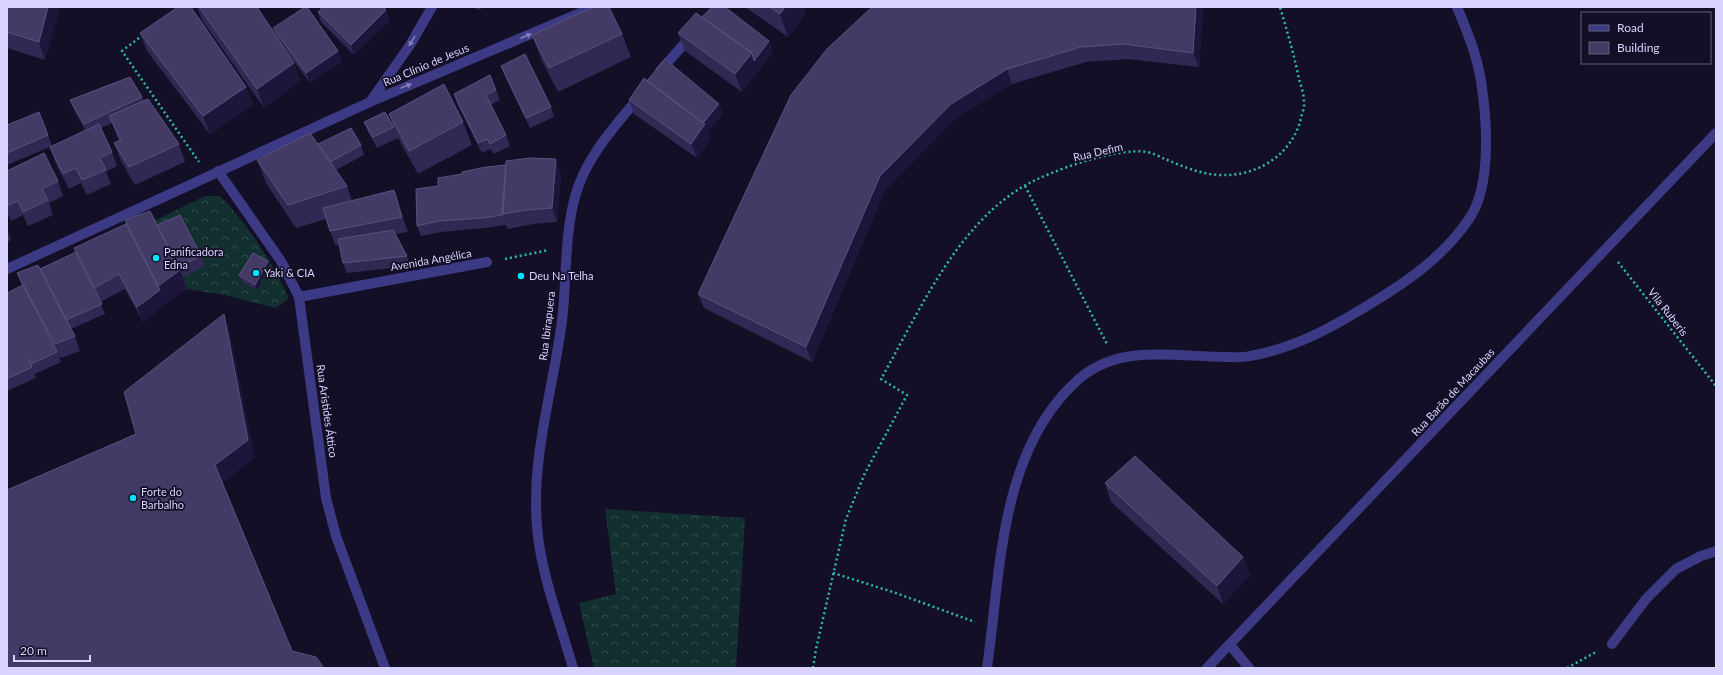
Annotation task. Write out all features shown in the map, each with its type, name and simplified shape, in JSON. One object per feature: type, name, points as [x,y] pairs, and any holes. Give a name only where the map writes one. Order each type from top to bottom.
[{"type":"street","name":"Rua Clínio de Jesus","points":[[370,102],[410,45],[432,7]]},
{"type":"street","name":"Rua Clínio de Jesus","points":[[370,102],[594,7]]},
{"type":"street","points":[[987,668],[1002,542],[1013,494],[1024,461],[1044,421],[1063,395],[1082,377],[1115,359],[1149,353],[1206,357],[1248,357],[1299,343],[1318,334],[1389,292],[1432,261],[1471,217],[1481,190],[1486,164],[1481,80],[1470,37],[1457,7]]},
{"type":"street","points":[[655,77],[701,25]]},
{"type":"street","name":"Rua Ibirapuera","points":[[573,668],[540,552],[536,499],[539,451],[562,320],[567,246],[575,197],[585,171],[607,136],[645,89]]},
{"type":"street","points":[[7,269],[370,102]]},
{"type":"street","name":"Rua Barão de Macaubas","points":[[1207,668],[1716,133]]},
{"type":"street","name":"Rua Aristides Áttico","points":[[213,173],[281,261],[299,297],[326,498],[336,536],[386,668]]},
{"type":"street","name":"Avenida Angélica","points":[[299,297],[487,262]]},
{"type":"street","points":[[1612,644],[1646,599],[1676,569],[1701,556],[1716,551]]},
{"type":"street","points":[[1230,645],[1249,668]]},
{"type":"path","name":"Rua Defim","points":[[833,573],[846,519],[865,472],[907,395],[881,378],[941,273],[963,240],[982,218],[1000,202],[1025,186],[1084,161],[1116,153],[1147,152],[1199,173],[1224,176],[1251,172],[1270,163],[1283,151],[1298,131],[1304,103],[1294,53],[1280,7]]},
{"type":"path","points":[[145,34],[122,51],[213,173]]},
{"type":"path","points":[[1025,186],[1115,359]]},
{"type":"path","name":"Avenida Angélica","points":[[487,262],[567,246]]},
{"type":"path","name":"Vila Ruberis","points":[[1607,248],[1716,386]]},
{"type":"path","points":[[813,668],[833,573],[893,592],[992,628]]},
{"type":"path","points":[[1567,668],[1612,644]]},
{"type":"green space","points":[[205,196],[220,196],[250,231],[259,244],[289,298],[276,308],[225,295],[187,289],[152,222]]},
{"type":"green space","points":[[605,509],[745,518],[736,668],[594,668],[579,603],[616,594]]},
{"type":"building","points":[[7,7],[48,7],[39,42],[7,32]]},
{"type":"building","points":[[178,7],[191,7],[246,87],[203,116],[140,33]]},
{"type":"building","points":[[199,7],[257,7],[294,63],[257,89]]},
{"type":"building","points":[[307,7],[338,51],[306,73],[273,28]]},
{"type":"building","points":[[323,7],[383,7],[386,10],[351,45],[318,12]]},
{"type":"building","points":[[593,7],[609,7],[622,34],[549,68],[532,35]]},
{"type":"building","points":[[712,7],[725,7],[769,41],[754,61],[752,53],[702,17]]},
{"type":"building","points":[[770,7],[785,7],[780,14]]},
{"type":"building","points":[[872,7],[1196,7],[1193,53],[1123,44],[1081,47],[1007,69],[951,104],[880,176],[806,347],[698,294],[791,95],[827,49]]},
{"type":"building","points":[[696,13],[752,53],[735,74],[678,33]]},
{"type":"building","points":[[525,54],[551,107],[526,118],[501,66]]},
{"type":"building","points":[[665,59],[719,104],[703,123],[647,81]]},
{"type":"building","points":[[490,75],[496,90],[486,95],[506,135],[490,144],[487,139],[478,143],[454,94]]},
{"type":"building","points":[[130,77],[142,97],[84,124],[70,100]]},
{"type":"building","points":[[644,78],[705,124],[691,144],[629,100]]},
{"type":"building","points":[[444,84],[463,122],[409,151],[389,114]]},
{"type":"building","points":[[148,99],[179,144],[129,167],[114,143],[121,140],[109,116]]},
{"type":"building","points":[[39,112],[48,135],[7,153],[7,125]]},
{"type":"building","points":[[385,112],[394,127],[373,137],[364,122]]},
{"type":"building","points":[[99,124],[112,152],[100,158],[106,170],[82,180],[76,168],[63,174],[50,147]]},
{"type":"building","points":[[351,128],[361,145],[330,162],[318,144]]},
{"type":"building","points":[[310,133],[347,186],[288,205],[257,160]]},
{"type":"building","points":[[44,153],[58,181],[42,189],[48,200],[23,212],[18,201],[7,206],[7,171]]},
{"type":"building","points":[[530,158],[556,159],[552,208],[502,214],[506,161]]},
{"type":"building","points":[[506,165],[503,215],[438,221],[417,226],[416,189],[438,186],[438,178],[462,174],[462,172],[486,167]]},
{"type":"building","points":[[394,190],[402,217],[330,231],[323,208]]},
{"type":"building","name":"Panificadora Edna","points":[[150,211],[180,270],[158,286],[125,220]]},
{"type":"building","points":[[180,215],[201,256],[178,267],[157,225]]},
{"type":"building","points":[[126,224],[160,290],[137,307],[119,274],[94,288],[74,248]]},
{"type":"building","points":[[393,230],[407,256],[343,263],[338,239]]},
{"type":"building","points":[[76,252],[102,304],[66,320],[40,269]]},
{"type":"building","name":"Yaki & CIA","points":[[253,253],[268,261],[255,285],[239,275]]},
{"type":"building","points":[[38,265],[75,336],[55,344],[17,273]]},
{"type":"building","points":[[23,285],[57,352],[31,364],[28,359],[32,367],[7,379],[7,293]]},
{"type":"building","name":"Forte do Barbalho","points":[[224,314],[248,440],[215,465],[292,651],[316,657],[324,668],[7,668],[7,490],[136,434],[124,392]]},
{"type":"building","points":[[1135,456],[1243,557],[1217,586],[1105,483]]},
{"type":"place","name":"Panificadora Edna","points":[[156,258]]},
{"type":"place","name":"Yaki & CIA","points":[[256,273]]},
{"type":"place","name":"Deu Na Telha","points":[[521,276]]},
{"type":"place","name":"Forte do Barbalho","points":[[133,498]]}]
